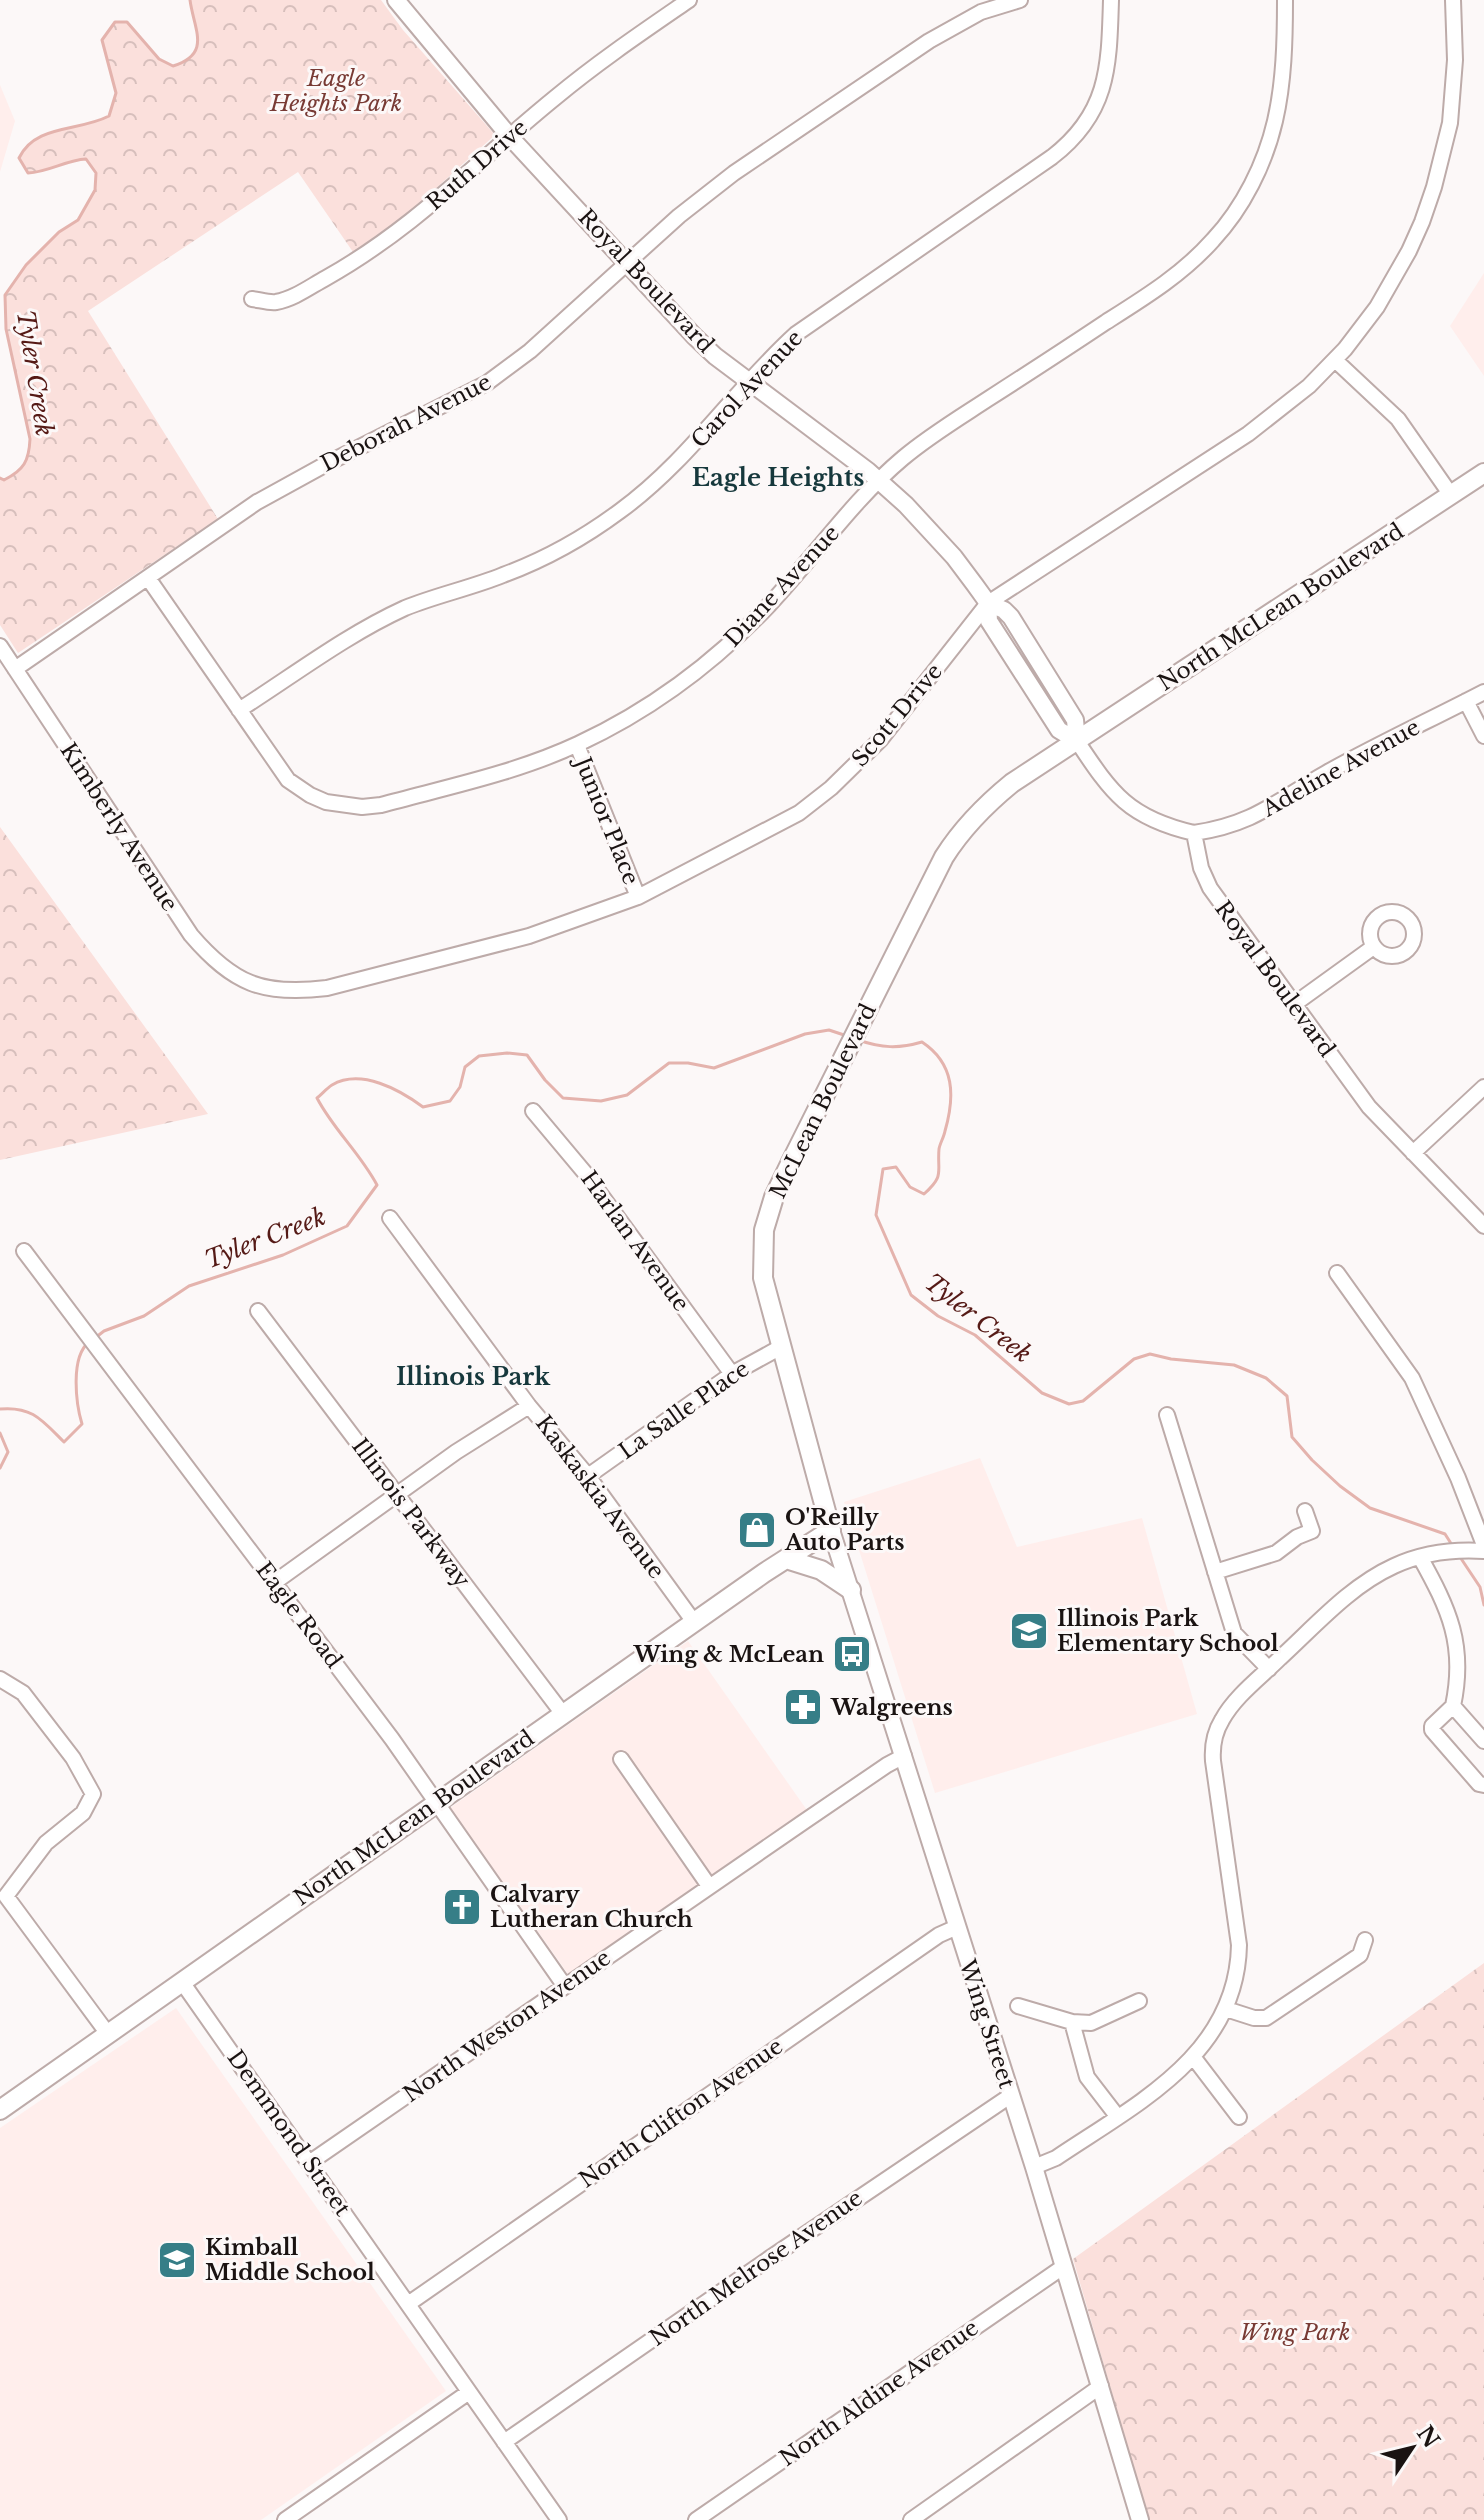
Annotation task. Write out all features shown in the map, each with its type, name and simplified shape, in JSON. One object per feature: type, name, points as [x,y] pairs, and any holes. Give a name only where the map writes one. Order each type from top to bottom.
[{"type":"main road","name":"North McLean Boulevard","points":[[1077,741],[1381,544],[1484,473]]},
{"type":"main road","name":"McLean Boulevard","points":[[831,1530],[763,1278],[764,1230],[774,1197],[937,871],[961,830],[1012,783],[1077,741]]},
{"type":"main road","name":"North McLean Boulevard","points":[[0,2110],[694,1622],[831,1530]]},
{"type":"main road","points":[[786,1559],[821,1570],[851,1590]]},
{"type":"street","name":"Royal Boulevard","points":[[396,0],[510,137],[694,336],[879,481],[938,538],[988,603],[989,621],[1059,730],[1077,741],[1116,796],[1132,809],[1170,827],[1194,833],[1201,868],[1210,888],[1293,1005],[1369,1107],[1484,1226]]},
{"type":"street","name":"Ruth Drive","points":[[252,299],[272,302],[287,299],[349,265],[421,215],[593,67],[689,0]]},
{"type":"street","name":"Deborah Avenue","points":[[15,669],[257,502],[292,481],[487,383],[530,351],[706,193],[929,41],[981,12],[1020,0]]},
{"type":"street","name":"Carol Avenue","points":[[239,710],[372,624],[429,599],[503,576],[560,548],[596,527],[658,480],[695,445],[770,358],[812,322],[1052,157],[1077,136],[1105,86],[1110,51],[1111,0]]},
{"type":"street","name":"Diane Avenue","points":[[148,578],[288,780],[310,795],[344,806],[381,805],[493,775],[577,745],[665,694],[731,642],[769,605],[879,481],[919,445],[1150,294],[1186,267],[1214,240],[1250,187],[1275,122],[1281,87],[1285,0]]},
{"type":"street","name":"Scott Drive","points":[[260,986],[295,992],[327,988],[529,936],[638,897],[777,825],[831,788],[881,739],[988,603],[1248,434],[1309,386],[1357,334],[1393,281],[1422,222],[1434,187],[1447,137],[1453,93],[1453,0]]},
{"type":"street","points":[[1335,360],[1398,419],[1451,495]]},
{"type":"street","name":"Kimberly Avenue","points":[[0,646],[191,935],[224,969],[260,986]]},
{"type":"street","name":"Adeline Avenue","points":[[1194,833],[1232,826],[1254,817],[1326,772],[1484,692]]},
{"type":"street","points":[[1466,701],[1484,736]]},
{"type":"street","name":"Junior Place","points":[[577,745],[638,897]]},
{"type":"street","points":[[1293,1005],[1372,948]]},
{"type":"street","points":[[1413,1153],[1484,1087]]},
{"type":"street","name":"Harlan Avenue","points":[[533,1111],[576,1162],[732,1374]]},
{"type":"street","name":"Kaskaskia Avenue","points":[[390,1218],[529,1406],[588,1476],[694,1622]]},
{"type":"street","name":"Eagle Road","points":[[24,1251],[392,1739],[564,1985]]},
{"type":"street","points":[[1034,2167],[1056,2158],[1168,2081],[1194,2058],[1226,2009],[1236,1972],[1239,1945],[1212,1748],[1224,1717],[1269,1669],[1359,1586],[1396,1565],[1420,1557],[1481,1549],[1458,1478],[1412,1378],[1337,1273]]},
{"type":"street","name":"Illinois Parkway","points":[[258,1311],[563,1714]]},
{"type":"street","name":"La Salle Place","points":[[588,1476],[732,1374],[781,1347]]},
{"type":"street","points":[[275,1582],[456,1452],[529,1406]]},
{"type":"street","points":[[1167,1415],[1234,1633],[1269,1669]]},
{"type":"street","points":[[1215,1572],[1276,1553],[1297,1537],[1312,1531],[1305,1511]]},
{"type":"street","name":"Wing Street","points":[[831,1530],[1034,2167],[1140,2520]]},
{"type":"street","points":[[1420,1557],[1448,1612],[1459,1669],[1453,1706],[1432,1726],[1432,1730],[1479,1784],[1484,1785]]},
{"type":"street","points":[[0,1679],[23,1693],[73,1758],[93,1794],[83,1813],[46,1843],[3,1892],[108,2034]]},
{"type":"street","points":[[1453,1706],[1484,1741]]},
{"type":"street","name":"North Weston Avenue","points":[[309,2163],[564,1985],[880,1769],[904,1756]]},
{"type":"street","points":[[621,1759],[709,1886]]},
{"type":"street","name":"North Clifton Avenue","points":[[408,2304],[939,1935],[957,1927]]},
{"type":"street","points":[[1226,2009],[1254,2018],[1273,2015],[1360,1955],[1365,1940]]},
{"type":"street","name":"Demmond Street","points":[[182,1982],[554,2518]]},
{"type":"street","points":[[1018,2006],[1072,2022],[1091,2023],[1139,2001]]},
{"type":"street","points":[[1072,2022],[1087,2077],[1117,2116]]},
{"type":"street","points":[[1194,2058],[1239,2117]]},
{"type":"street","name":"North Melrose Avenue","points":[[504,2442],[1010,2096]]},
{"type":"street","name":"North Aldine Avenue","points":[[696,2520],[1063,2267]]},
{"type":"street","points":[[911,2520],[1101,2386]]},
{"type":"street","points":[[285,2520],[469,2392]]},
{"type":"shaded area","points":[[0,85],[15,121],[0,172]]},
{"type":"shaded area","points":[[1484,273],[1484,376],[1450,326]]},
{"type":"shaded area","name":"Illinois Park Elementary School","points":[[980,1458],[1017,1547],[1142,1518],[1197,1714],[935,1793],[844,1502]]},
{"type":"shaded area","points":[[688,1641],[809,1813],[568,1974],[450,1808]]},
{"type":"shaded area","name":"Kimball Middle School","points":[[176,2008],[446,2391],[261,2520],[0,2520],[0,2128]]},
{"type":"green space","name":"Eagle Heights Park","points":[[190,0],[381,0],[403,30],[495,135],[402,219],[353,252],[298,172],[88,311],[218,519],[18,653],[0,625],[0,478],[4,480],[21,468],[27,459],[30,439],[6,329],[5,295],[26,265],[59,232],[78,220],[95,190],[96,173],[86,159],[28,173],[19,158],[35,139],[109,116],[116,93],[102,40],[115,22],[127,22],[158,59],[173,66],[193,55],[198,40]]},
{"type":"green space","points":[[0,827],[208,1114],[0,1160]]},
{"type":"green space","name":"Wing Park","points":[[1484,1963],[1484,2520],[1149,2520],[1073,2259]]},
{"type":"waterway","name":"Tyler Creek","points":[[0,478],[4,480],[21,468],[27,459],[30,439],[6,329],[5,295],[26,265],[59,232],[78,220],[95,190],[96,173],[86,159],[28,173],[19,158],[35,139],[109,116],[116,93],[102,40],[115,22],[127,22],[159,59],[173,66],[193,55],[198,40],[190,0]]},
{"type":"waterway","name":"Tyler Creek","points":[[95,1338],[104,1331],[144,1316],[189,1286],[283,1255],[347,1226],[377,1185],[317,1098],[330,1086],[343,1080],[380,1083],[423,1107],[450,1101],[460,1087],[465,1067],[479,1056],[507,1053],[527,1055],[563,1098],[601,1101],[627,1095],[669,1063],[714,1068],[805,1034],[829,1030],[847,1036]]},
{"type":"waterway","name":"Tyler Creek","points":[[858,1040],[890,1047],[922,1042],[941,1060],[950,1082],[950,1105],[935,1182],[924,1194],[910,1187],[896,1167],[883,1169],[876,1215],[911,1295],[938,1316],[975,1335],[1042,1393],[1069,1404],[1083,1401],[1134,1359],[1150,1354],[1234,1365],[1266,1378],[1287,1396],[1292,1437],[1340,1486],[1370,1508],[1445,1534],[1452,1545]]},
{"type":"waterway","name":"Tyler Creek","points":[[0,1409],[29,1412],[64,1442],[82,1424],[77,1369],[79,1358],[89,1342]]},
{"type":"waterway","name":"Tyler Creek","points":[[0,1433],[8,1452],[0,1468]]},
{"type":"waterway","name":"Tyler Creek","points":[[1458,1554],[1480,1587],[1484,1605]]},
{"type":"place","name":"O'Reilly Auto Parts","points":[[757,1530]]},
{"type":"place","name":"Illinois Park Elementary School","points":[[1029,1631]]},
{"type":"place","name":"Wing & McLean","points":[[852,1654]]},
{"type":"place","name":"Walgreens","points":[[803,1707]]},
{"type":"place","name":"Calvary Lutheran Church","points":[[462,1907]]},
{"type":"place","name":"Kimball Middle School","points":[[177,2260]]},
{"type":"district","name":"Eagle Heights","points":[[778,477]]},
{"type":"district","name":"Illinois Park","points":[[473,1376]]}]
